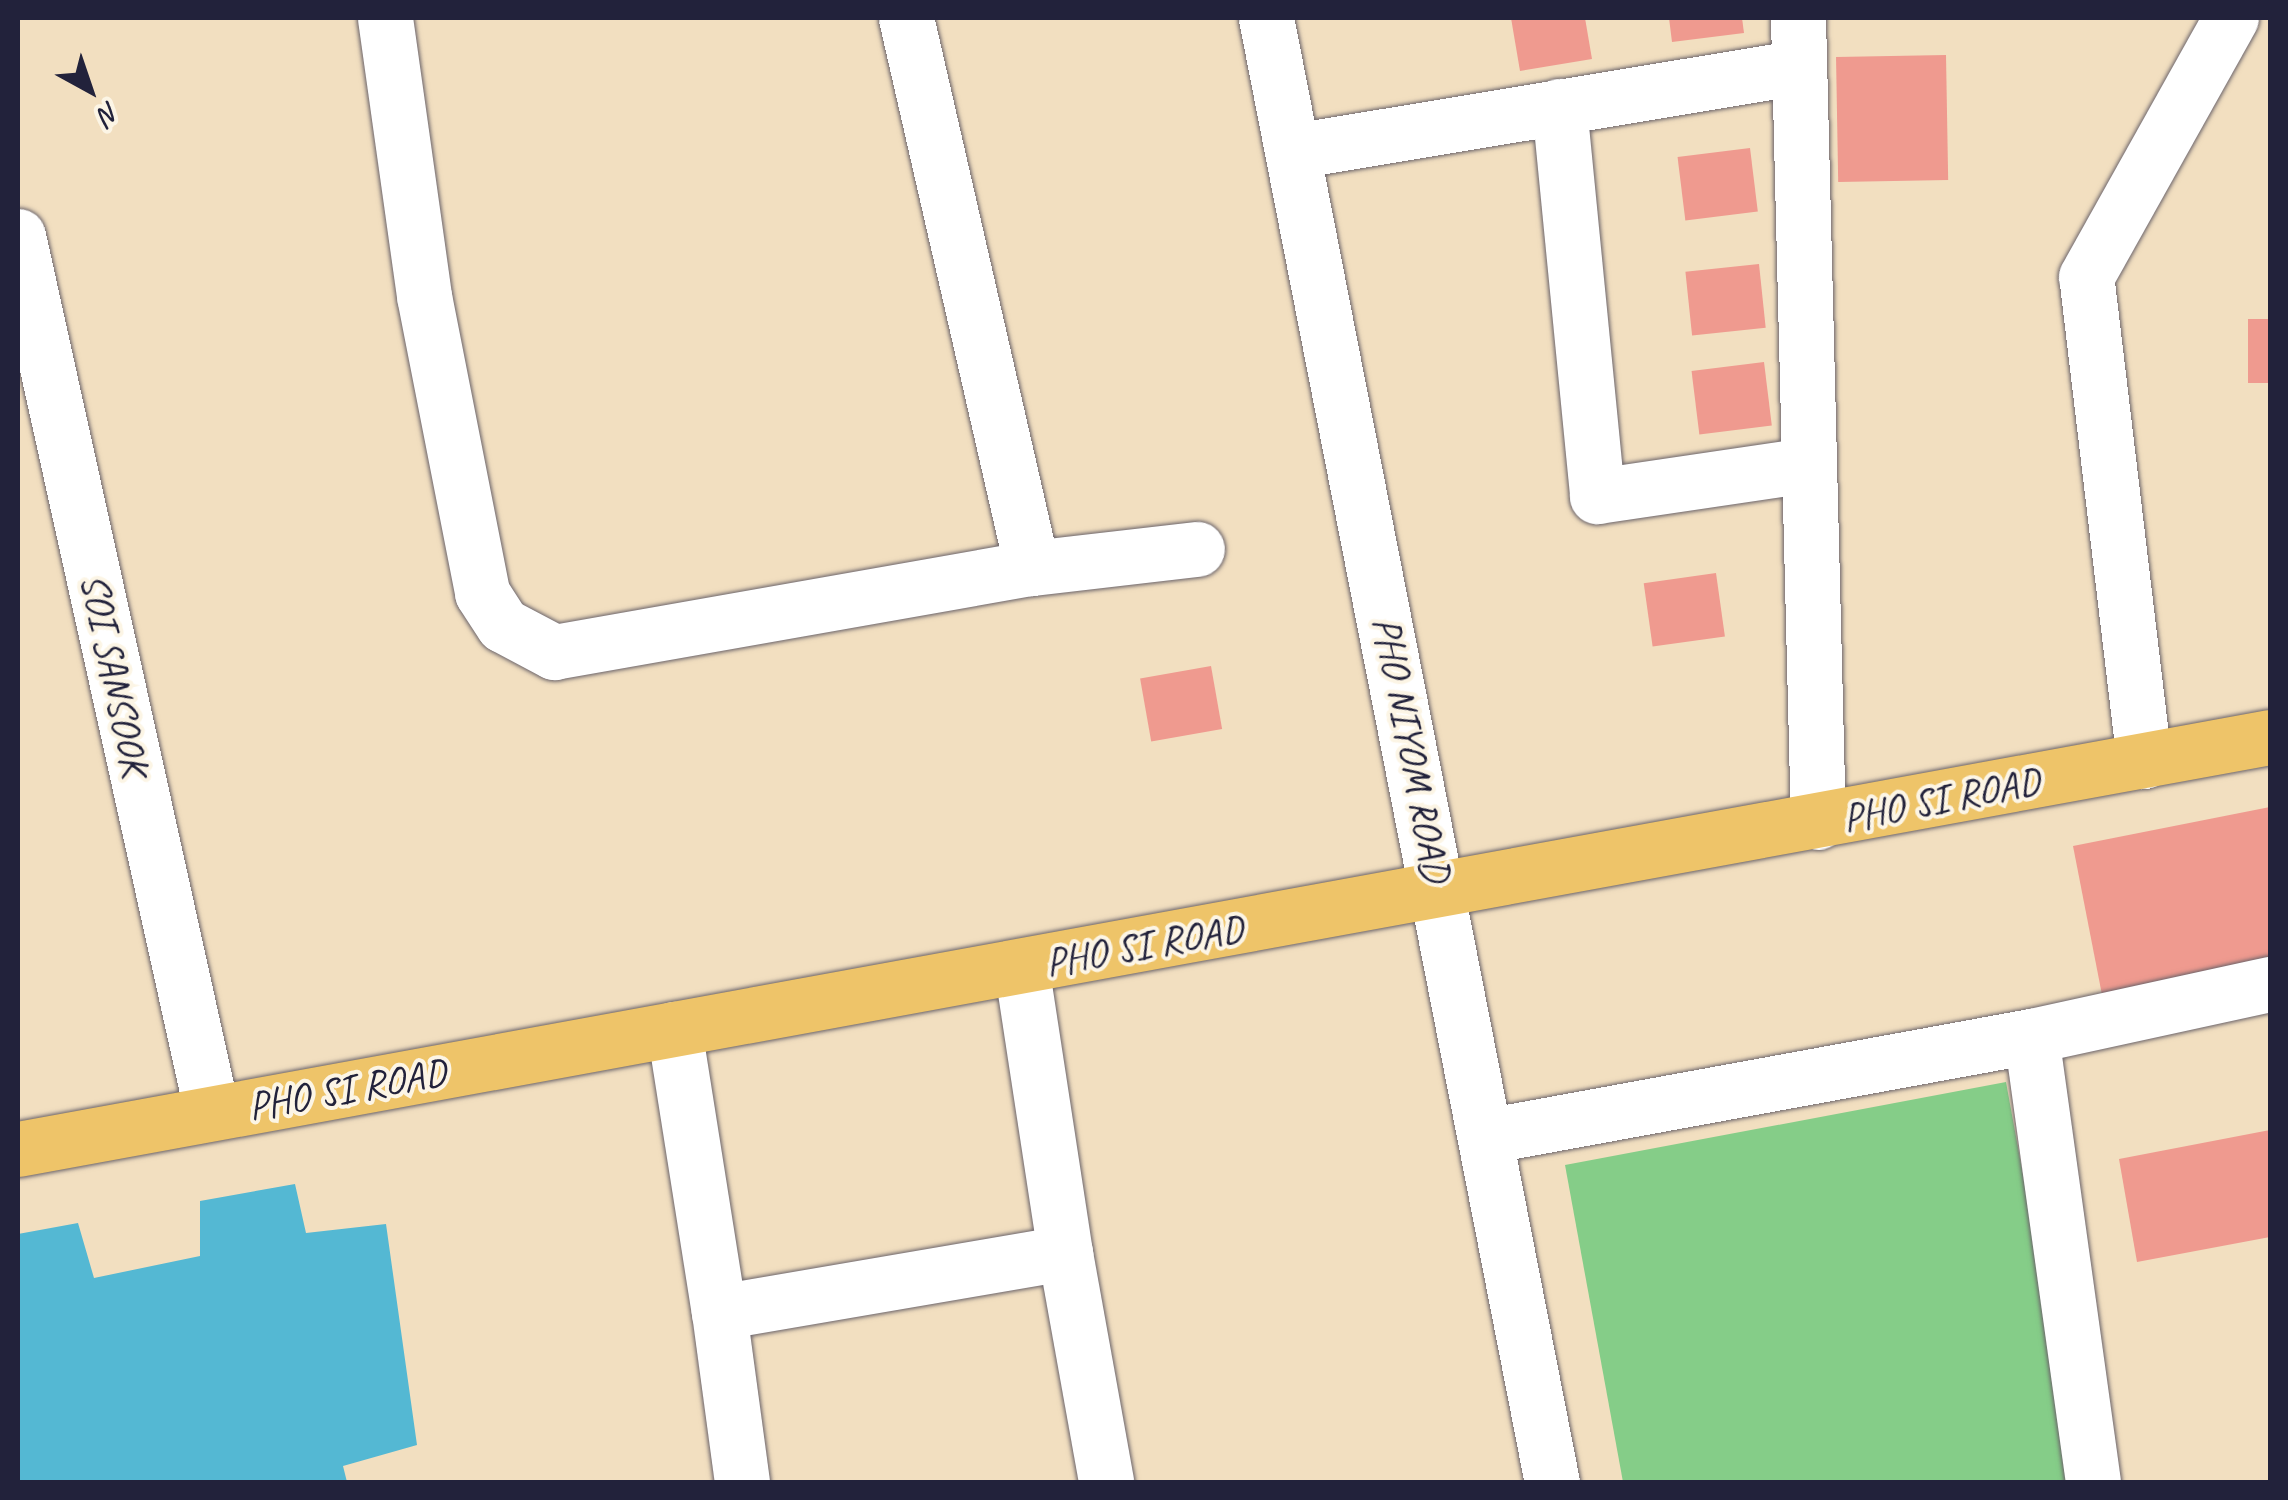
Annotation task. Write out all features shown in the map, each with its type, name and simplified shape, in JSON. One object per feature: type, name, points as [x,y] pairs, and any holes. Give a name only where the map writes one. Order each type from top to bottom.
[{"type":"main road","name":"PHO SI ROAD","points":[[18,1149],[2270,738]]},
{"type":"street","points":[[385,18],[482,594],[503,624],[554,652],[1032,568],[1196,549]]},
{"type":"street","points":[[906,18],[1032,568]]},
{"type":"street","name":"PHO NIYOM ROAD","points":[[1266,18],[1440,892],[1552,1482]]},
{"type":"street","points":[[2144,761],[2086,276],[2231,18]]},
{"type":"street","points":[[1294,150],[1559,106],[1796,43],[1818,822]]},
{"type":"street","points":[[1559,106],[1597,496],[1807,465]]},
{"type":"street","name":"SOI SANSOOK","points":[[18,236],[212,1113]]},
{"type":"street","points":[[1021,967],[1065,1253],[1106,1482]]},
{"type":"street","points":[[1486,1136],[2031,1036],[2270,984]]},
{"type":"street","points":[[674,1030],[742,1482]]},
{"type":"street","points":[[2031,1036],[2093,1482]]},
{"type":"street","points":[[719,1312],[1065,1253]]},
{"type":"green space","points":[[2006,1082],[2079,1482],[1623,1482],[1565,1165]]},
{"type":"water","points":[[295,1184],[306,1233],[386,1224],[417,1445],[343,1466],[347,1482],[18,1482],[18,1234],[78,1223],[94,1278],[200,1256],[200,1201]]},
{"type":"building","points":[[1511,18],[1585,18],[1592,59],[1520,71]]},
{"type":"building","points":[[1669,18],[1742,18],[1744,33],[1672,42]]},
{"type":"building","points":[[1946,55],[1948,180],[1838,182],[1836,57]]},
{"type":"building","points":[[1750,148],[1758,212],[1685,220],[1678,157]]},
{"type":"building","points":[[1759,264],[1766,328],[1692,335],[1685,272]]},
{"type":"building","points":[[2248,319],[2270,319],[2270,383],[2248,383]]},
{"type":"building","points":[[1764,362],[1772,426],[1699,434],[1692,371]]},
{"type":"building","points":[[1716,573],[1725,636],[1653,647],[1644,583]]},
{"type":"building","points":[[1211,666],[1222,729],[1151,742],[1140,679]]},
{"type":"building","points":[[2270,807],[2270,968],[2103,1000],[2073,846]]},
{"type":"building","points":[[2270,1130],[2270,1237],[2137,1262],[2119,1159]]}]
